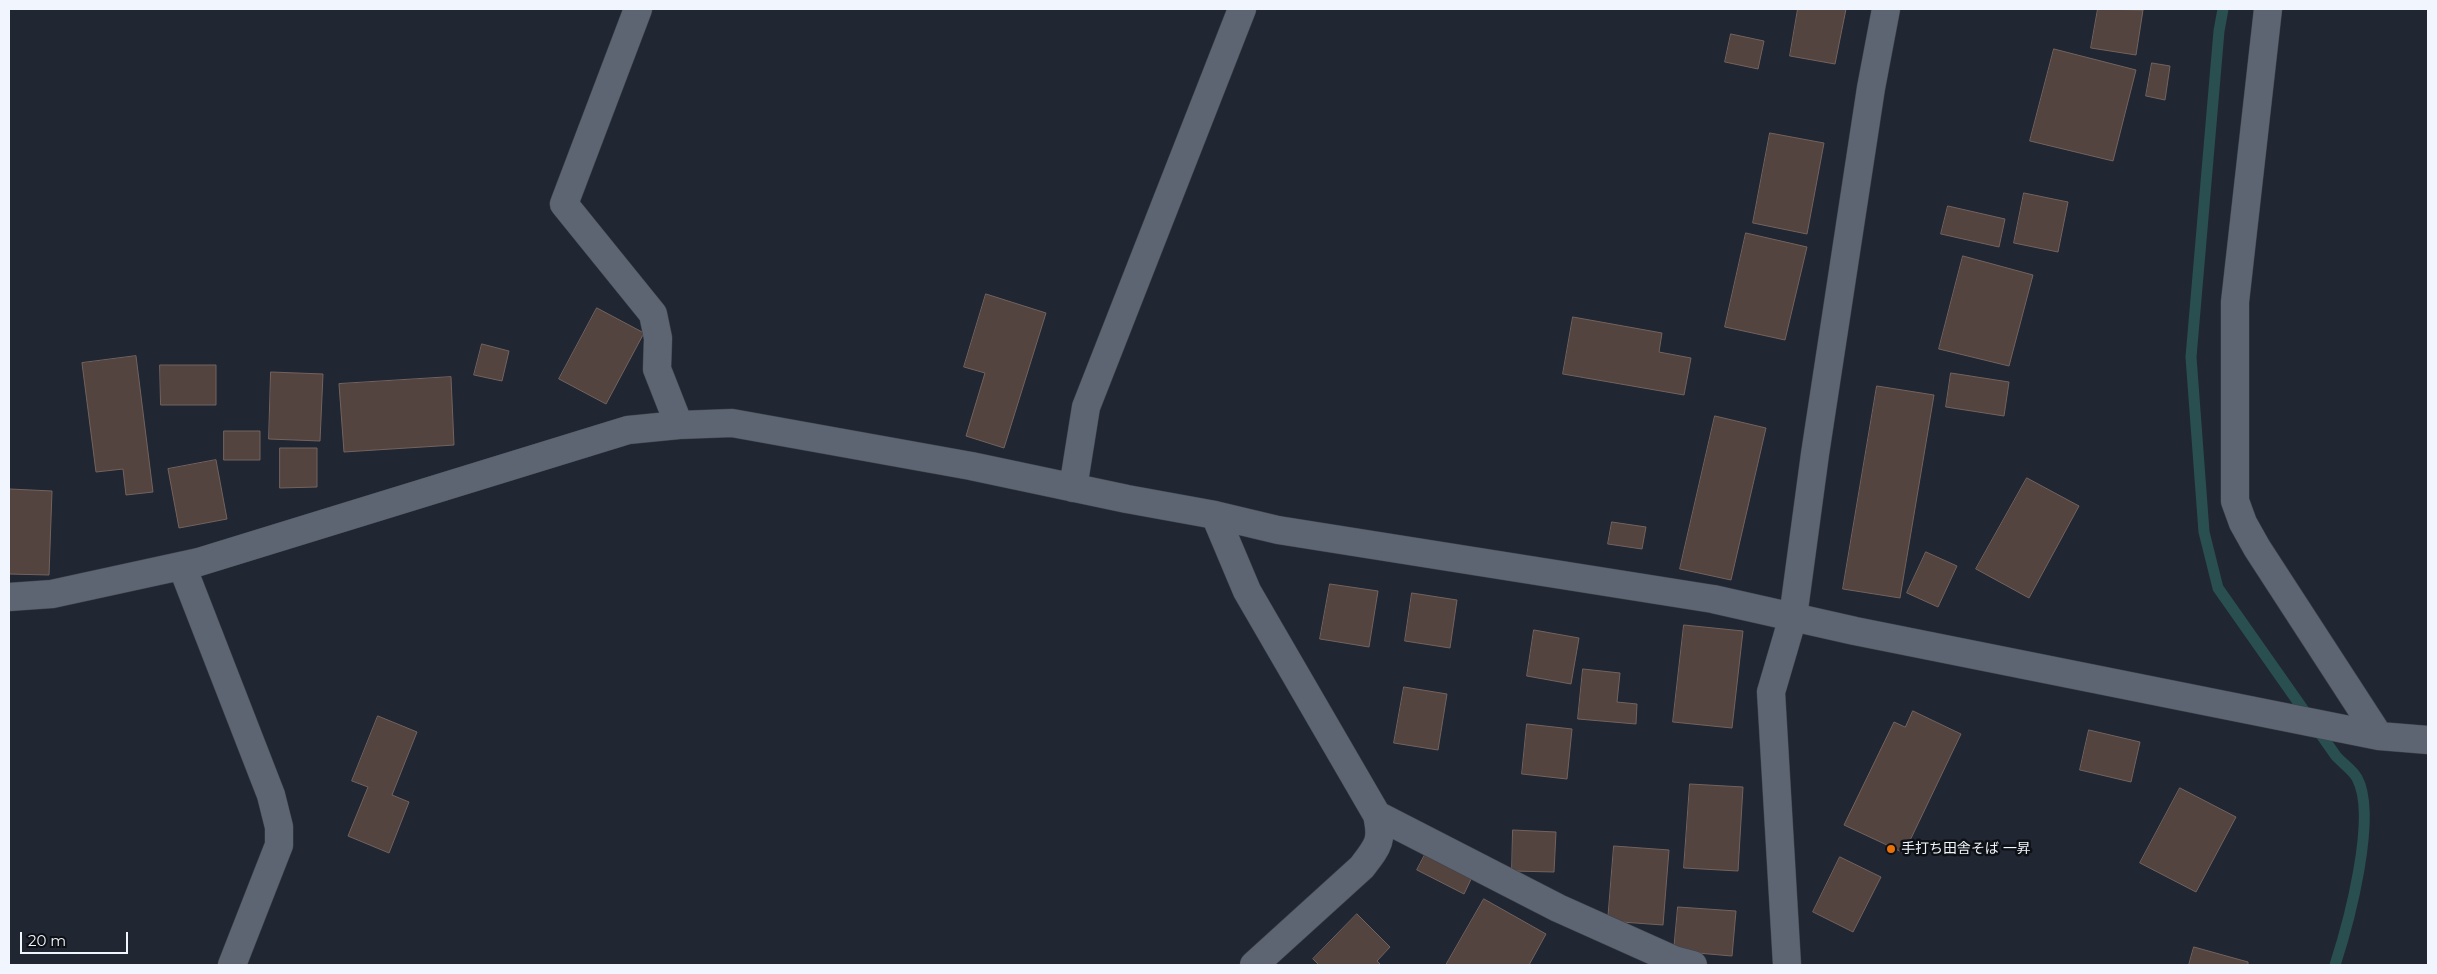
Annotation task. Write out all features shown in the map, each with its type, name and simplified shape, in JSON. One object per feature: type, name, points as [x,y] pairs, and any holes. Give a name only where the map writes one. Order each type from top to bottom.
[{"type":"street","points":[[638,9],[564,204],[653,314],[658,338],[657,369],[679,425]]},
{"type":"street","points":[[1073,488],[1086,408],[1242,9]]},
{"type":"street","points":[[1787,965],[1771,692],[1793,617],[1814,454],[1871,88],[1886,9]]},
{"type":"street","points":[[2268,9],[2235,302],[2235,501],[2243,523],[2257,548],[2379,736]]},
{"type":"street","points":[[9,597],[52,594],[182,566],[628,430],[679,425],[732,423],[970,466],[1216,515],[1278,530],[1713,599],[2342,729],[2379,736],[2428,740]]},
{"type":"street","points":[[1216,515],[1247,591],[1377,815],[1381,834],[1377,848],[1362,867],[1254,965]]},
{"type":"street","points":[[182,566],[271,795],[279,827],[279,845],[232,965]]},
{"type":"street","points":[[1377,815],[1558,908],[1674,960],[1693,965]]},
{"type":"building","points":[[1798,9],[1846,9],[1835,64],[1790,56]]},
{"type":"building","points":[[2098,9],[2143,10],[2136,55],[2091,48]]},
{"type":"building","points":[[1731,34],[1764,41],[1758,69],[1725,62]]},
{"type":"building","points":[[2054,49],[2136,70],[2113,161],[2030,141]]},
{"type":"building","points":[[2152,63],[2170,66],[2165,100],[2146,96]]},
{"type":"building","points":[[1770,133],[1824,143],[1807,234],[1753,223]]},
{"type":"building","points":[[2024,193],[2068,202],[2058,252],[2014,243]]},
{"type":"building","points":[[1948,206],[2005,219],[1999,247],[1941,234]]},
{"type":"building","points":[[1746,233],[1807,247],[1785,340],[1725,327]]},
{"type":"building","points":[[1963,256],[2033,275],[2009,366],[1939,349]]},
{"type":"building","points":[[986,294],[1046,313],[1004,448],[966,436],[985,373],[964,367]]},
{"type":"building","points":[[597,308],[644,333],[606,404],[559,379]]},
{"type":"building","points":[[1573,317],[1662,333],[1659,352],[1691,358],[1684,395],[1563,374]]},
{"type":"building","points":[[482,344],[509,351],[502,381],[474,375]]},
{"type":"building","points":[[136,356],[153,492],[126,495],[123,469],[96,472],[82,363]]},
{"type":"building","points":[[160,365],[216,365],[216,405],[161,405]]},
{"type":"building","points":[[271,372],[323,374],[320,441],[269,439]]},
{"type":"building","points":[[1951,373],[2009,382],[2004,416],[1946,407]]},
{"type":"building","points":[[451,377],[454,445],[344,452],[339,384]]},
{"type":"building","points":[[1877,386],[1934,395],[1900,598],[1843,589]]},
{"type":"building","points":[[1715,416],[1766,428],[1731,580],[1680,569]]},
{"type":"building","points":[[224,431],[260,431],[260,460],[224,460]]},
{"type":"building","points":[[280,448],[317,448],[317,487],[280,488]]},
{"type":"building","points":[[216,460],[227,519],[179,528],[168,469]]},
{"type":"building","points":[[2027,478],[2079,506],[2029,598],[1976,569]]},
{"type":"building","points":[[10,489],[52,491],[49,575],[9,574]]},
{"type":"building","points":[[1612,522],[1646,527],[1642,549],[1608,544]]},
{"type":"building","points":[[1926,552],[1957,566],[1938,607],[1907,593]]},
{"type":"building","points":[[1330,584],[1378,591],[1369,647],[1320,639]]},
{"type":"building","points":[[1412,593],[1457,600],[1450,648],[1405,641]]},
{"type":"building","points":[[1684,625],[1743,631],[1732,728],[1673,722]]},
{"type":"building","points":[[1534,630],[1579,638],[1571,684],[1527,676]]},
{"type":"building","points":[[1583,669],[1620,673],[1617,702],[1637,704],[1636,724],[1578,719]]},
{"type":"building","points":[[1404,687],[1447,694],[1438,750],[1394,743]]},
{"type":"building","points":[[1913,711],[1961,734],[1904,853],[1844,825],[1894,722],[1905,727]]},
{"type":"building","points":[[378,716],[417,732],[392,795],[409,802],[389,853],[348,836],[368,787],[352,781]]},
{"type":"building","points":[[1527,724],[1572,729],[1567,779],[1522,774]]},
{"type":"building","points":[[2089,730],[2140,742],[2131,782],[2080,770]]},
{"type":"building","points":[[1690,784],[1743,787],[1738,871],[1684,868]]},
{"type":"building","points":[[2180,788],[2236,817],[2196,892],[2140,863]]},
{"type":"building","points":[[1513,830],[1556,832],[1554,872],[1512,871]]},
{"type":"building","points":[[1614,846],[1669,850],[1663,925],[1608,921]]},
{"type":"building","points":[[1427,851],[1473,875],[1464,894],[1417,870]]},
{"type":"building","points":[[1840,857],[1881,877],[1853,932],[1813,912]]},
{"type":"building","points":[[1484,899],[1546,934],[1529,965],[1446,965]]},
{"type":"building","points":[[1678,907],[1736,911],[1732,956],[1674,951]]},
{"type":"building","points":[[1357,914],[1390,947],[1377,961],[1381,965],[1319,965],[1313,959]]},
{"type":"building","points":[[2194,947],[2248,962],[2248,965],[2189,965]]},
{"type":"waterway","points":[[2223,9],[2219,31],[2191,357],[2204,532],[2218,588],[2336,756],[2355,775],[2363,795],[2363,843],[2359,871],[2335,965]]},
{"type":"place","name":"手打ち田舎そば 一昇","points":[[1891,849]]}]
